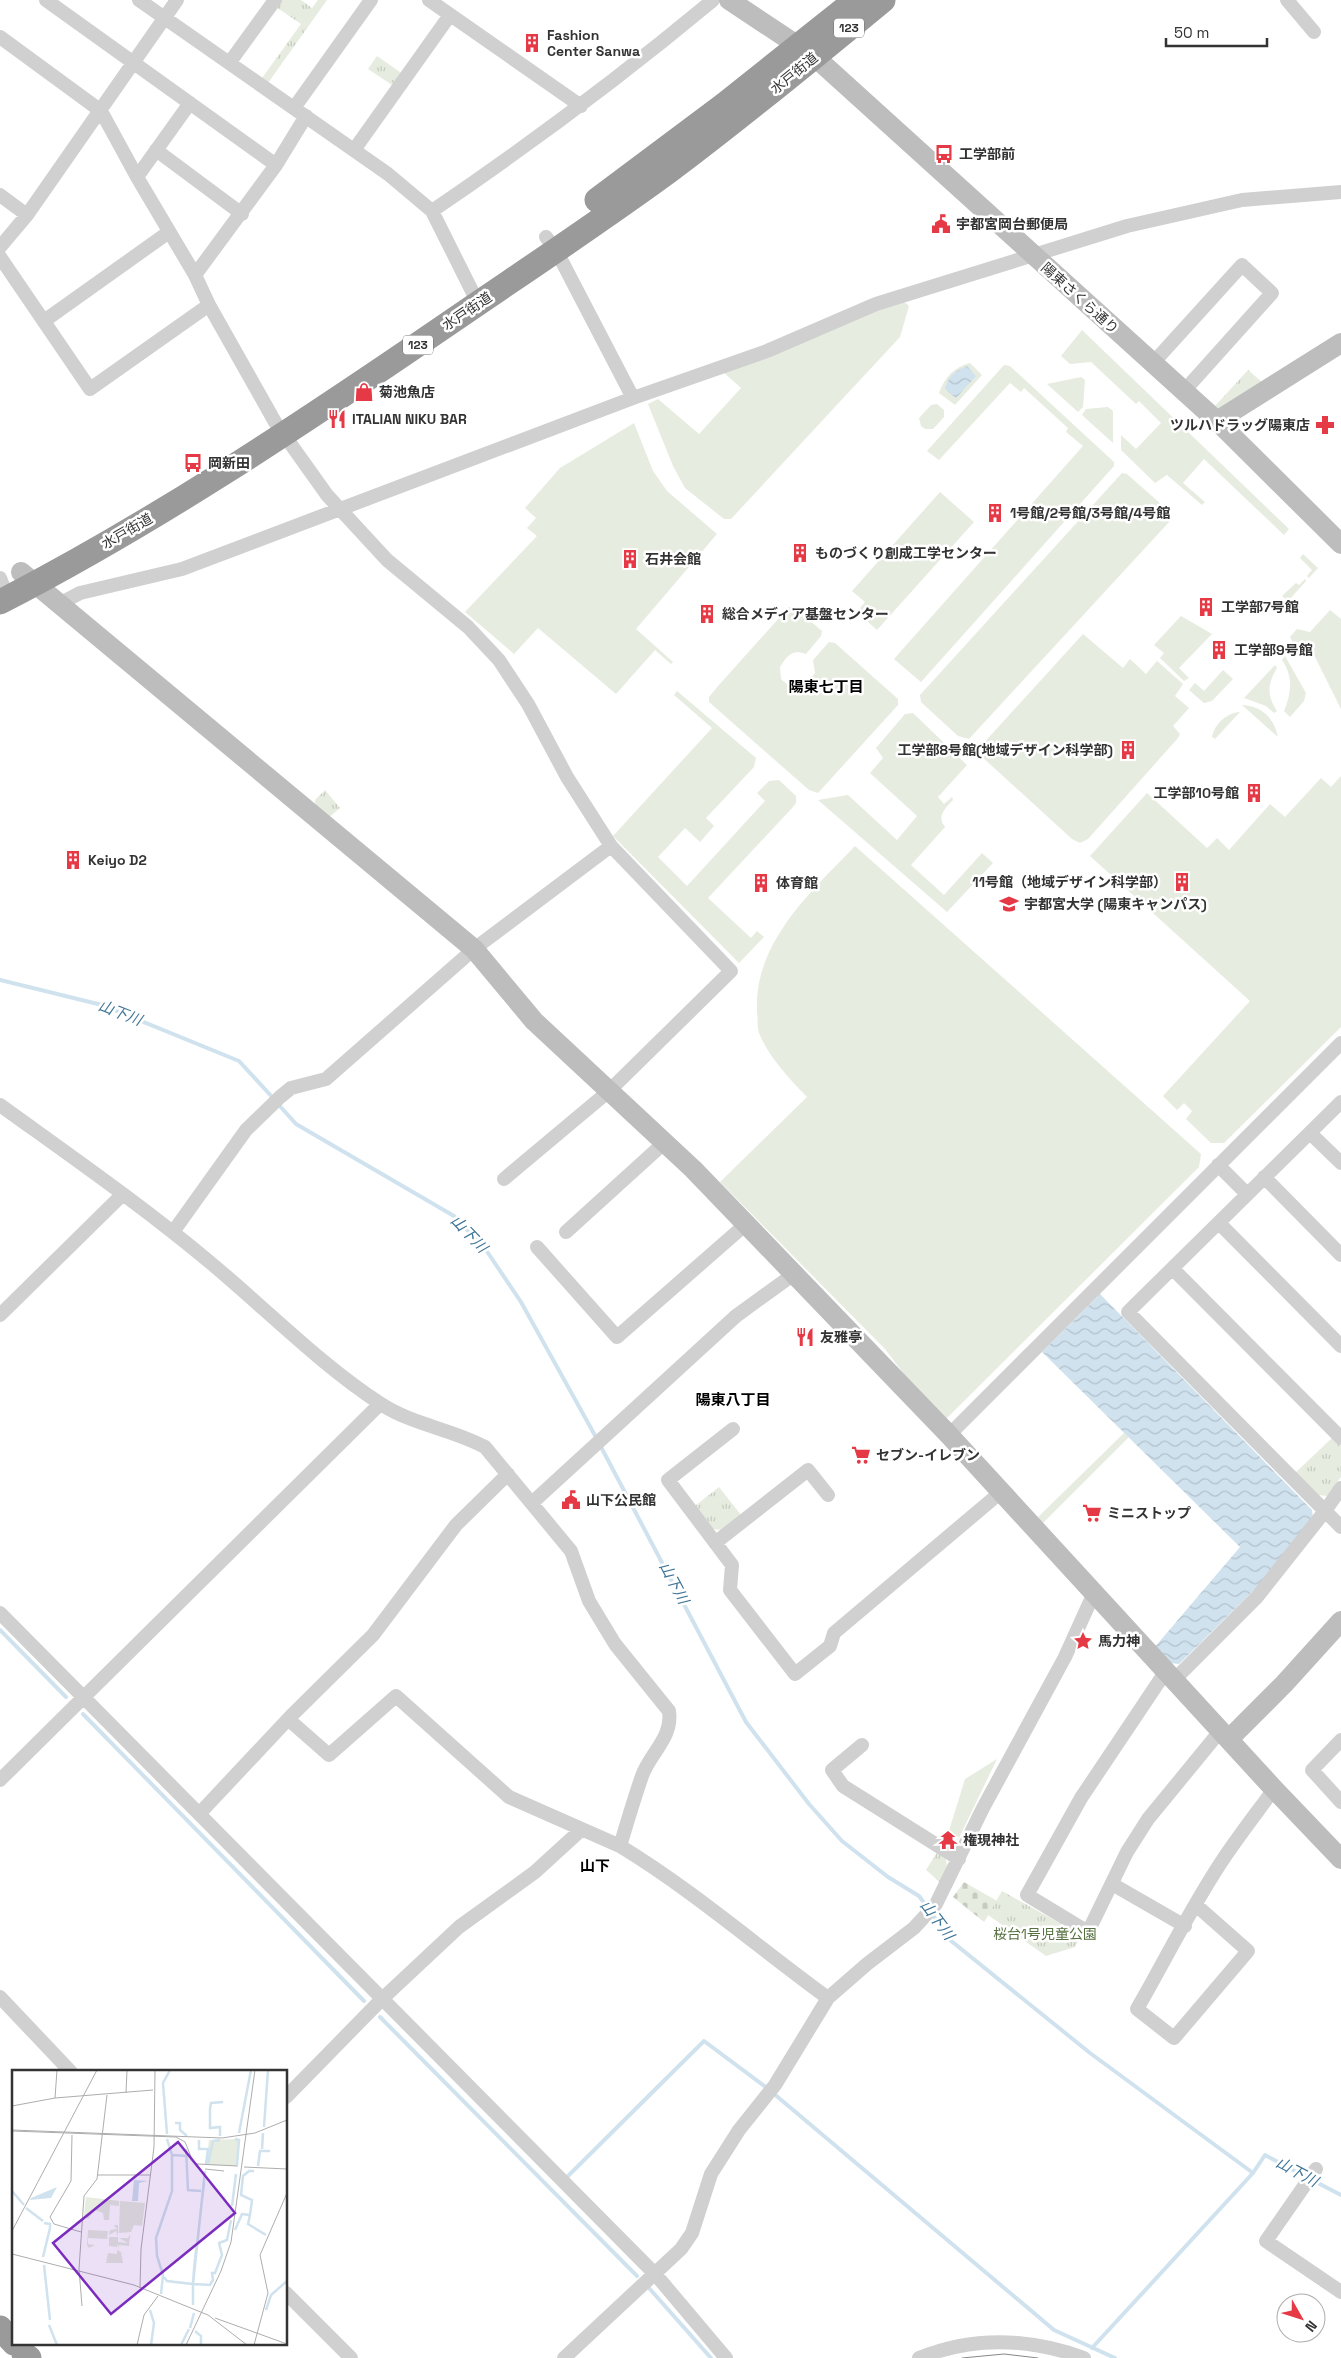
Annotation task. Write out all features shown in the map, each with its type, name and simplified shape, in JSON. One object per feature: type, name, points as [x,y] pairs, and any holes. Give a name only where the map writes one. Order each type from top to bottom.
[{"type":"highway","name":"水戸街道","points":[[807,51],[856,0]]},
{"type":"highway","name":"水戸街道","points":[[9,586],[154,516],[551,243],[657,157],[883,0]]},
{"type":"highway","points":[[0,2328],[12,2341]]},
{"type":"street","points":[[46,0],[276,165]]},
{"type":"street","points":[[139,0],[388,174],[432,211],[475,296]]},
{"type":"street","points":[[0,247],[27,215],[135,63],[177,0]]},
{"type":"street","points":[[230,62],[275,0]]},
{"type":"street","points":[[294,108],[371,0]]},
{"type":"street","points":[[429,0],[581,106]]},
{"type":"street","points":[[432,211],[581,106],[647,55],[712,0]]},
{"type":"street","name":"陽東さくら通り","points":[[729,0],[807,51],[1217,421],[1341,544]]},
{"type":"street","points":[[1287,0],[1314,32]]},
{"type":"street","points":[[354,150],[450,15]]},
{"type":"street","points":[[0,37],[101,111],[136,177],[195,275],[209,305],[280,428],[340,509],[387,560],[468,627],[499,660],[528,704],[567,777],[611,846],[731,971],[609,1091],[504,1179]]},
{"type":"street","points":[[136,177],[190,103]]},
{"type":"street","points":[[195,275],[242,214],[276,165],[306,116]]},
{"type":"street","points":[[156,150],[242,214]]},
{"type":"street","points":[[61,603],[80,593],[182,570],[633,398],[767,351],[876,304],[1031,254],[1127,226],[1242,200],[1341,192]]},
{"type":"street","points":[[0,195],[27,215]]},
{"type":"street","points":[[44,321],[169,232]]},
{"type":"street","points":[[551,243],[633,398]]},
{"type":"street","points":[[0,257],[90,389],[209,305]]},
{"type":"street","points":[[1152,363],[1242,265],[1272,293],[1184,391]]},
{"type":"street","points":[[1217,421],[1341,343]]},
{"type":"street","points":[[9,586],[61,603],[474,949],[534,1021],[664,1143],[746,1224],[948,1435],[1225,1734],[1274,1790],[1341,1859]]},
{"type":"street","points":[[174,1232],[253,1123],[280,1097],[291,1088],[326,1080],[474,949],[611,846]]},
{"type":"street","points":[[948,1435],[1341,1043]]},
{"type":"street","points":[[1341,1102],[1128,1312],[1341,1528]]},
{"type":"street","points":[[0,1105],[174,1232],[347,1380],[380,1404],[404,1418],[486,1447],[533,1502],[571,1551],[590,1601],[615,1644],[669,1711],[671,1721],[668,1734],[642,1774],[620,1846]]},
{"type":"street","points":[[1310,1132],[1341,1164]]},
{"type":"street","points":[[566,1232],[664,1143]]},
{"type":"street","points":[[1218,1165],[1247,1194]]},
{"type":"street","points":[[1264,1177],[1341,1255]]},
{"type":"street","points":[[0,1315],[123,1194]]},
{"type":"street","points":[[1219,1223],[1341,1346]]},
{"type":"street","points":[[537,1247],[617,1337],[746,1224]]},
{"type":"street","points":[[1173,1269],[1341,1438]]},
{"type":"street","points":[[533,1502],[736,1316],[794,1274]]},
{"type":"street","points":[[0,1780],[380,1404]]},
{"type":"street","points":[[733,1429],[668,1480],[732,1565],[730,1590],[795,1674],[830,1646],[834,1633],[1001,1492]]},
{"type":"street","points":[[715,1543],[808,1470],[828,1495]]},
{"type":"street","points":[[199,1814],[288,1719],[373,1635],[456,1525],[508,1474]]},
{"type":"street","points":[[1341,1488],[1257,1597],[1170,1676],[1081,1798],[1027,1895],[1088,1932],[1127,1852],[1148,1819],[1225,1734],[1284,1684],[1341,1621]]},
{"type":"street","points":[[564,2358],[659,2271],[692,2234],[711,2174],[739,2130],[775,2086],[828,1998],[867,1964],[914,1928],[936,1904],[958,1858],[1065,1658],[1094,1593]]},
{"type":"street","points":[[0,1613],[382,1999],[659,2271],[726,2358]]},
{"type":"street","points":[[288,1719],[329,1755],[396,1696],[509,1797],[620,1846],[685,1888],[828,1998]]},
{"type":"street","points":[[1341,1740],[1312,1770],[1341,1802]]},
{"type":"street","points":[[862,1745],[832,1770],[843,1786],[958,1858]]},
{"type":"street","points":[[1197,1906],[1248,1951],[1174,2038],[1137,2009],[1225,1856],[1274,1790]]},
{"type":"street","points":[[288,2094],[382,1999],[459,1927],[535,1872],[582,1829]]},
{"type":"street","points":[[1112,1884],[1185,1926]]},
{"type":"street","points":[[0,1997],[69,2070]]},
{"type":"street","points":[[1316,2170],[1266,2241],[1341,2292]]},
{"type":"street","points":[[288,2295],[351,2358]]},
{"type":"street","points":[[919,2358],[955,2346],[998,2341],[1033,2344],[1084,2358]]},
{"type":"green space","points":[[281,0],[301,0],[312,8],[318,0],[327,0],[268,83],[262,78],[301,24],[276,7]]},
{"type":"green space","points":[[377,56],[407,77],[398,89],[368,69]]},
{"type":"green space","points":[[902,300],[909,306],[900,337],[731,519],[724,519],[685,488],[673,466],[648,404],[658,399],[699,434],[741,388],[722,371]]},
{"type":"green space","points":[[1082,330],[1289,529],[1284,535],[1204,459],[1183,483],[1205,502],[1202,505],[1167,475],[1155,483],[1121,450],[1121,435],[1136,449],[1161,423],[1139,401],[1136,404],[1091,362],[1070,364],[1061,356]]},
{"type":"green space","points":[[970,363],[982,375],[955,405],[939,393],[944,382],[955,370]]},
{"type":"green space","points":[[1004,365],[1010,366],[1114,462],[1114,466],[921,682],[894,659],[1083,446],[1066,432],[1068,428],[1024,388],[1021,392],[1010,383],[939,460],[927,451]]},
{"type":"green space","points":[[1248,370],[1263,383],[1220,410],[1215,406]]},
{"type":"green space","points":[[1081,377],[1085,380],[1083,407],[1078,412],[1047,384]]},
{"type":"green space","points":[[937,404],[944,410],[944,417],[933,429],[925,429],[921,426],[919,418],[931,405]]},
{"type":"green space","points":[[1108,407],[1113,411],[1113,443],[1082,415],[1086,409]]},
{"type":"green space","points":[[634,423],[653,471],[667,491],[717,534],[636,629],[673,662],[671,664],[655,650],[616,694],[538,628],[514,654],[465,612],[537,536],[527,528],[536,518],[525,508],[560,468]]},
{"type":"green space","points":[[1122,473],[1127,474],[1170,512],[1170,521],[969,739],[958,736],[921,702],[920,695]]},
{"type":"green space","points":[[940,492],[974,522],[877,630],[857,612],[865,602],[852,591]]},
{"type":"green space","points":[[1303,554],[1318,568],[1309,578],[1307,576],[1312,570],[1300,558]]},
{"type":"green space","points":[[1305,579],[1306,581],[1288,601],[1282,596],[1296,583],[1299,585]]},
{"type":"green space","points":[[789,607],[794,607],[822,631],[821,636],[806,654],[797,652],[790,654],[780,667],[781,679],[789,686],[803,687],[815,673],[813,660],[829,642],[835,643],[898,699],[898,705],[818,793],[809,790],[709,702],[709,697],[719,685]]},
{"type":"green space","points":[[1330,610],[1341,619],[1341,709],[1309,645],[1297,651],[1290,637],[1297,629],[1310,632]]},
{"type":"green space","points":[[1181,616],[1212,634],[1179,668],[1189,678],[1184,681],[1160,658],[1164,653],[1154,645]]},
{"type":"green space","points":[[1083,634],[1123,668],[1130,659],[1146,674],[1157,661],[1183,684],[1175,696],[1189,708],[1173,726],[1180,734],[1178,738],[1088,839],[1080,843],[1072,839],[980,755],[981,746]]},
{"type":"green space","points":[[1285,656],[1306,693],[1304,701],[1290,717],[1284,711],[1290,692],[1290,679],[1282,660]]},
{"type":"green space","points":[[1275,665],[1277,668],[1270,685],[1271,700],[1277,711],[1274,713],[1266,706],[1244,698]]},
{"type":"green space","points":[[1223,670],[1233,679],[1212,701],[1204,703],[1189,690],[1195,683],[1204,691]]},
{"type":"green space","points":[[677,691],[756,758],[754,767],[706,818],[714,826],[700,842],[685,828],[658,857],[687,886],[765,801],[757,793],[769,781],[779,780],[796,796],[796,803],[793,807],[708,898],[751,938],[757,931],[764,937],[739,963],[613,836],[712,728],[674,695]]},
{"type":"green space","points":[[1242,705],[1256,708],[1266,714],[1274,724],[1278,737]]},
{"type":"green space","points":[[1240,712],[1215,739],[1212,737],[1216,727],[1222,720],[1231,714]]},
{"type":"green space","points":[[913,713],[967,765],[938,797],[944,804],[952,797],[953,800],[941,816],[945,827],[911,865],[944,895],[982,853],[993,863],[947,912],[818,800],[848,795],[897,840],[917,816],[870,773],[883,758],[876,748],[905,714]]},
{"type":"green space","points":[[1341,776],[1341,1027],[1224,1143],[1211,1143],[1186,1119],[1192,1111],[1184,1103],[1177,1110],[1163,1096],[1250,1001],[1090,856],[1147,793],[1207,848],[1217,838],[1229,850],[1270,804],[1285,817],[1321,778],[1331,787]]},
{"type":"green space","points":[[325,790],[340,808],[327,819],[316,810],[315,800]]},
{"type":"green space","points":[[855,846],[1201,1154],[1199,1167],[946,1419],[907,1378],[885,1349],[720,1182],[807,1097],[774,1059],[759,1033],[757,1011],[759,986],[765,963],[775,941],[788,920],[821,881]]},
{"type":"green space","points":[[1124,1433],[1129,1437],[1043,1523],[1038,1517]]},
{"type":"green space","points":[[1332,1438],[1341,1446],[1341,1477],[1327,1496],[1318,1495],[1295,1473]]},
{"type":"green space","points":[[719,1487],[741,1515],[722,1530],[713,1529],[695,1506]]},
{"type":"green space","points":[[997,1759],[958,1840],[948,1834],[965,1779]]},
{"type":"green space","points":[[938,1851],[945,1858],[947,1866],[942,1884],[926,1870]]},
{"type":"green space","points":[[964,1882],[997,1901],[984,1922],[953,1897]]},
{"type":"green space","name":"桜台1号児童公園","points":[[1002,1891],[1081,1935],[1075,1947],[1046,1956],[988,1915]]},
{"type":"water","points":[[967,366],[976,376],[956,398],[945,389],[946,384],[953,374]]},
{"type":"water","points":[[1100,1294],[1312,1510],[1313,1518],[1257,1587],[1179,1664],[1169,1663],[1154,1648],[1240,1547],[1042,1352]]},
{"type":"waterway","name":"山下川","points":[[0,980],[102,1005],[239,1061],[274,1099]]},
{"type":"waterway","name":"山下川","points":[[278,1104],[296,1124],[454,1216],[486,1250],[521,1302],[597,1439]]},
{"type":"waterway","name":"山下川","points":[[600,1445],[746,1722],[809,1804],[842,1841],[888,1877],[919,1896],[928,1908]]},
{"type":"waterway","points":[[0,1630],[66,1697]]},
{"type":"waterway","points":[[83,1714],[364,2001]]},
{"type":"waterway","name":"山下川","points":[[932,1914],[950,1940],[1090,2053],[1253,2173],[1265,2155],[1306,2177]]},
{"type":"waterway","points":[[380,2017],[637,2276]]},
{"type":"waterway","points":[[566,2178],[704,2041],[767,2088]]},
{"type":"waterway","points":[[773,2093],[1054,2330],[1115,2358]]},
{"type":"waterway","points":[[1092,2348],[1253,2173]]},
{"type":"waterway","name":"山下川","points":[[1312,2180],[1341,2195]]},
{"type":"waterway","points":[[649,2288],[711,2358]]},
{"type":"tram line","points":[[962,2358],[1004,2354],[1038,2358]]},
{"type":"place","name":"Fashion Center Sanwa","points":[[532,43]]},
{"type":"place","name":"工学部前","points":[[944,154]]},
{"type":"place","name":"宇都宮岡台郵便局","points":[[941,224]]},
{"type":"place","name":"菊池魚店","points":[[364,392]]},
{"type":"place","name":"ITALIAN NIKU BAR","points":[[337,419]]},
{"type":"place","name":"ツルハドラッグ陽東店","points":[[1325,425]]},
{"type":"place","name":"岡新田","points":[[193,463]]},
{"type":"place","name":"1号館/2号館/3号館/4号館","points":[[995,513]]},
{"type":"place","name":"ものづくり創成工学センター","points":[[800,553]]},
{"type":"place","name":"石井会館","points":[[630,559]]},
{"type":"place","name":"工学部7号館","points":[[1206,607]]},
{"type":"place","name":"総合メディア基盤センター","points":[[707,614]]},
{"type":"place","name":"工学部9号館","points":[[1219,650]]},
{"type":"place","name":"工学部8号館(地域デザイン科学部)","points":[[1128,750]]},
{"type":"place","name":"工学部10号館","points":[[1254,793]]},
{"type":"place","name":"Keiyo D2","points":[[73,860]]},
{"type":"place","name":"11号館（地域デザイン科学部）","points":[[1182,882]]},
{"type":"place","name":"体育館","points":[[761,883]]},
{"type":"place","name":"宇都宮大学 (陽東キャンパス)","points":[[1009,904]]},
{"type":"place","name":"友雅亭","points":[[805,1337]]},
{"type":"place","name":"セブン-イレブン","points":[[861,1455]]},
{"type":"place","name":"山下公民館","points":[[571,1500]]},
{"type":"place","name":"ミニストップ","points":[[1092,1513]]},
{"type":"place","name":"馬力神","points":[[1083,1641]]},
{"type":"place","name":"権現神社","points":[[948,1840]]},
{"type":"district","name":"陽東七丁目","points":[[826,687]]},
{"type":"district","name":"陽東八丁目","points":[[733,1400]]},
{"type":"district","name":"山下","points":[[595,1866]]}]
